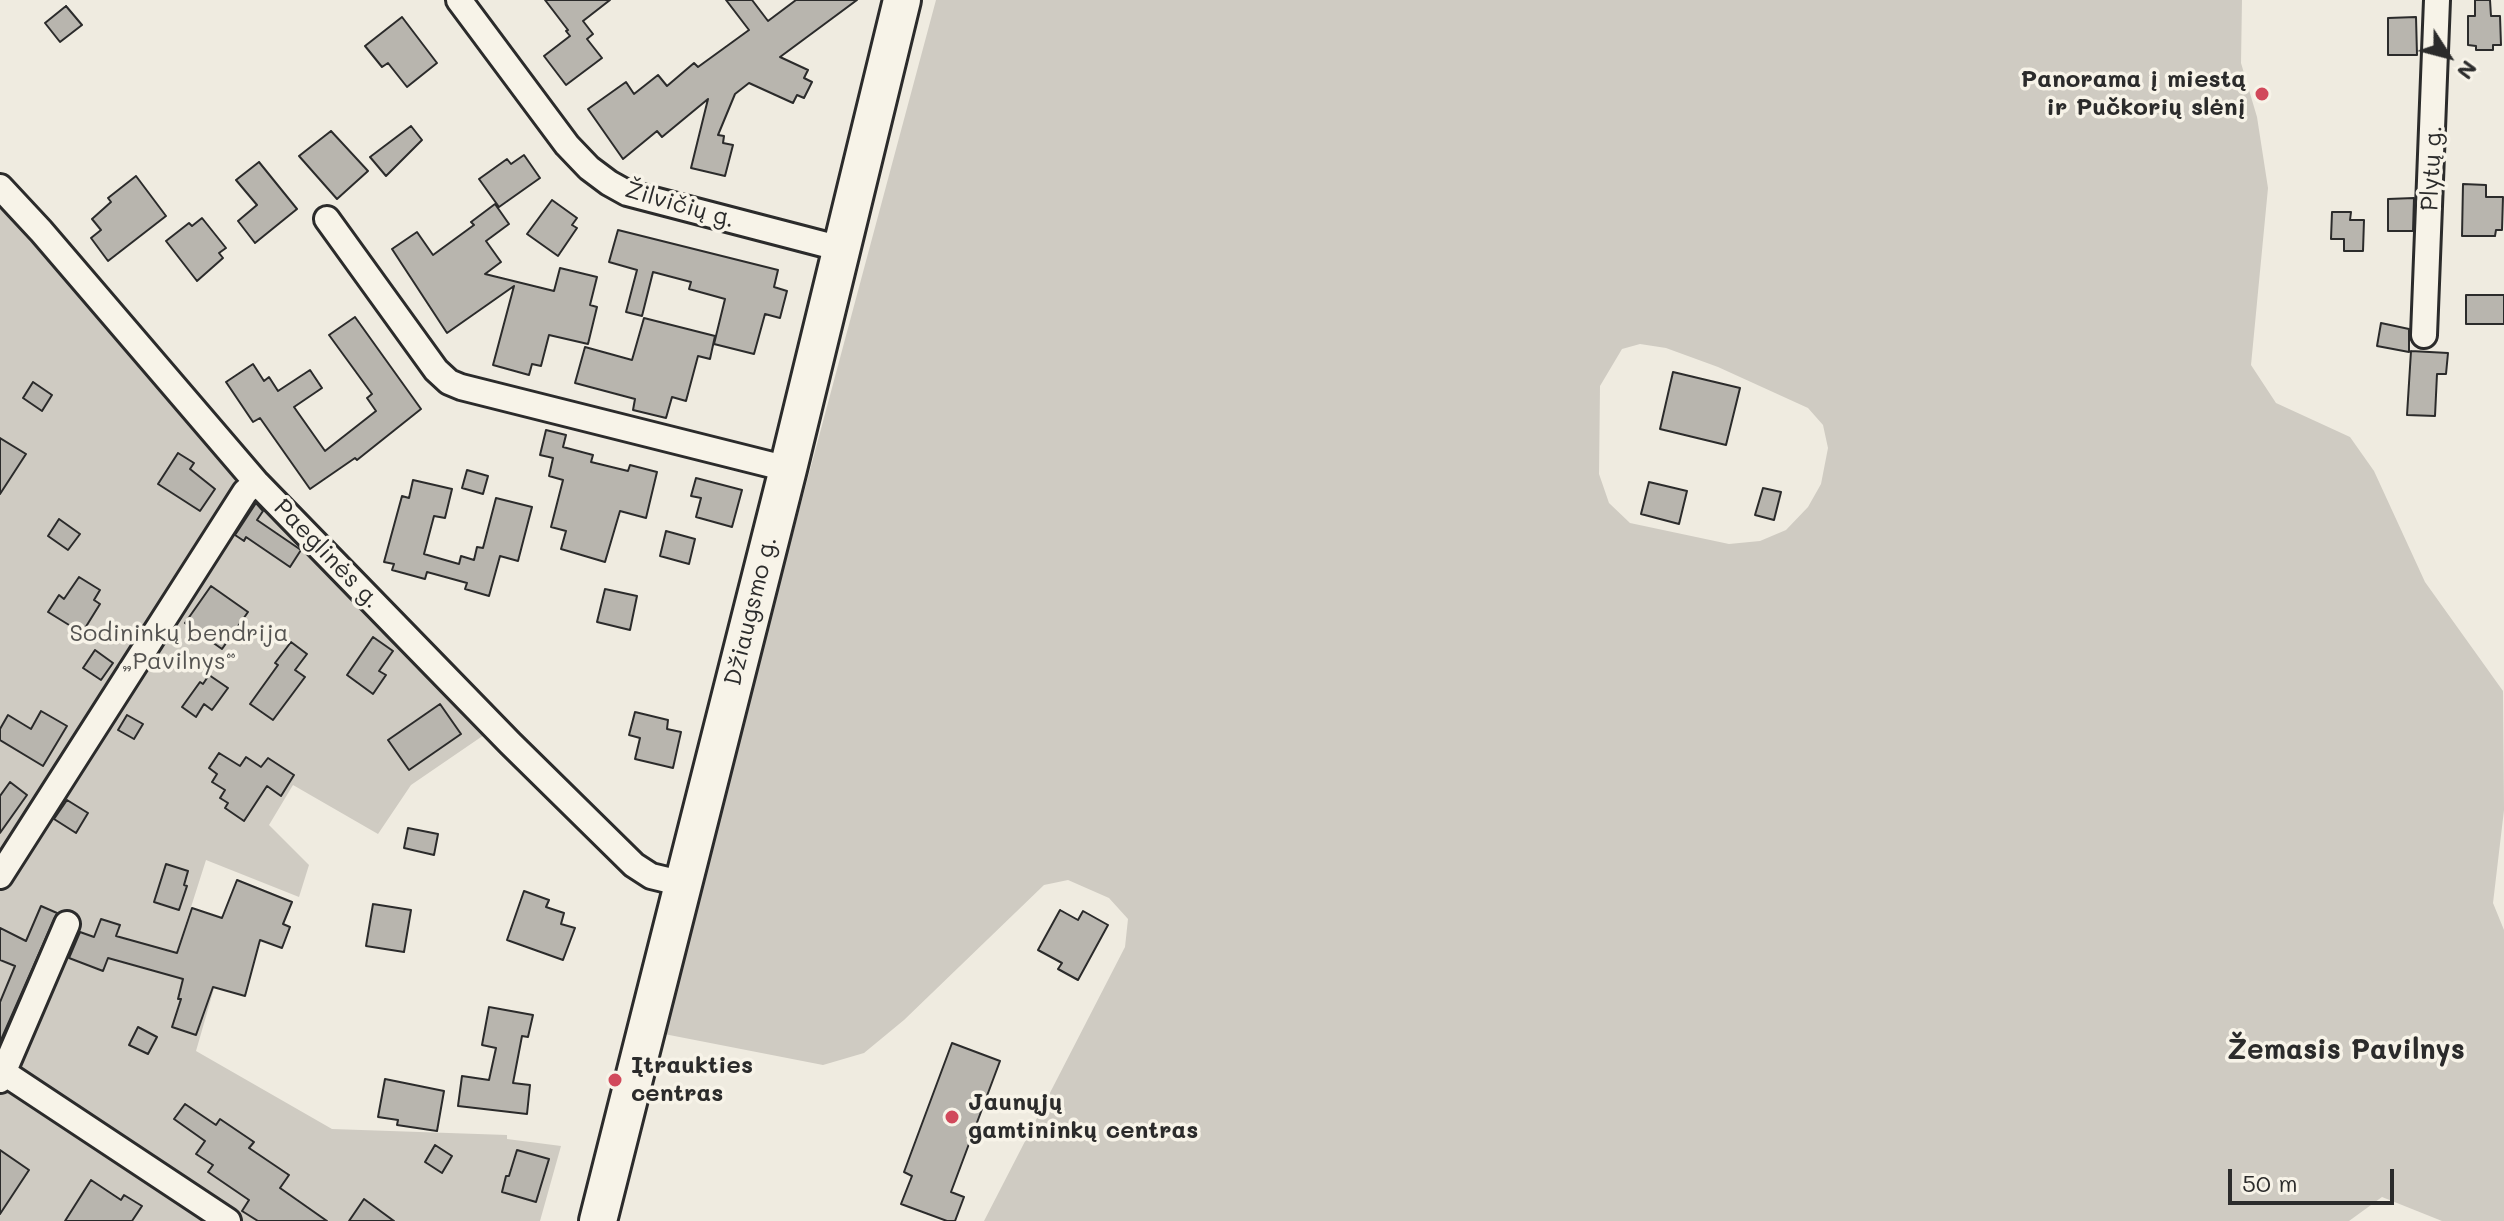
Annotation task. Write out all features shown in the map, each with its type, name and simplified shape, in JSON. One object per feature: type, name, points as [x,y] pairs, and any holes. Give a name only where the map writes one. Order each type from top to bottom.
[{"type":"street","name":"Žilvičių g.","points":[[459,0],[567,145],[609,183],[627,193],[842,249]]},
{"type":"street","name":"Džiaugsmo g.","points":[[598,1221],[788,469],[902,0]]},
{"type":"street","name":"Plytų g.","points":[[2424,335],[2437,0]]},
{"type":"street","name":"Paeglinės g.","points":[[0,187],[256,482],[510,743],[634,865],[651,876],[684,884]]},
{"type":"street","points":[[327,219],[436,370],[449,382],[788,469]]},
{"type":"street","points":[[0,876],[245,492],[256,482]]},
{"type":"street","points":[[67,924],[2,1074],[228,1221]]},
{"type":"green space","points":[[936,0],[2242,0],[2241,63],[2257,117],[2268,188],[2251,365],[2276,403],[2350,437],[2374,471],[2425,582],[2503,691],[2504,810],[2493,903],[2504,930],[2504,1221],[2442,1221],[2382,1197],[2349,1221],[984,1221],[1125,947],[1128,919],[1109,898],[1068,880],[1044,885],[904,1020],[864,1053],[823,1065],[659,1033]],"holes":[[[1640,344],[1666,348],[1718,367],[1808,408],[1823,425],[1828,448],[1821,484],[1808,507],[1786,530],[1760,541],[1729,544],[1630,523],[1609,503],[1599,474],[1600,386],[1622,349]]]},
{"type":"green space","name":"Sodininkų bendrija „Pavilnys“","points":[[0,175],[248,463],[503,722],[411,785],[378,834],[293,785],[269,825],[309,865],[299,897],[206,860],[170,973],[215,985],[196,1051],[332,1129],[507,1135],[507,1139],[561,1146],[540,1221],[0,1221]]},
{"type":"building","points":[[545,0],[610,0],[583,21],[593,34],[587,39],[602,58],[566,85],[544,56],[570,36]]},
{"type":"building","points":[[726,0],[752,0],[768,21],[796,0],[857,0],[780,57],[808,70],[804,78],[812,82],[804,98],[797,95],[793,103],[749,83],[735,94],[718,135],[724,136],[723,143],[733,145],[725,176],[691,168],[708,99],[662,137],[657,131],[623,159],[588,109],[626,82],[634,94],[658,75],[667,86],[694,63],[698,67],[749,30]]},
{"type":"building","points":[[2475,0],[2490,0],[2491,16],[2500,16],[2501,45],[2493,45],[2493,50],[2476,50],[2476,46],[2468,45],[2468,16],[2475,16]]},
{"type":"building","points":[[66,6],[82,25],[60,42],[45,23]]},
{"type":"building","points":[[402,17],[437,63],[407,87],[388,63],[382,67],[365,46]]},
{"type":"building","points":[[2416,17],[2417,55],[2388,55],[2388,18]]},
{"type":"building","points":[[411,126],[422,140],[386,176],[370,157]]},
{"type":"building","points":[[331,131],[368,171],[337,199],[299,156]]},
{"type":"building","points":[[524,155],[540,178],[499,207],[479,179],[507,159],[511,164]]},
{"type":"building","points":[[259,162],[297,209],[255,243],[238,221],[257,205],[236,180]]},
{"type":"building","points":[[136,176],[166,216],[108,261],[91,238],[101,230],[92,219],[111,202],[108,198]]},
{"type":"building","points":[[2463,184],[2486,185],[2486,197],[2503,197],[2502,230],[2496,230],[2495,236],[2462,236]]},
{"type":"building","points":[[2414,198],[2413,231],[2388,231],[2388,199]]},
{"type":"building","points":[[552,200],[577,218],[572,225],[577,228],[558,256],[527,234]]},
{"type":"building","points":[[495,204],[509,224],[486,241],[501,262],[485,274],[554,291],[560,268],[597,277],[590,305],[597,307],[588,344],[549,335],[541,366],[532,364],[529,375],[493,365],[514,286],[447,333],[392,249],[417,232],[433,255],[474,225],[471,222]]},
{"type":"building","points":[[2332,212],[2351,212],[2350,220],[2364,220],[2363,251],[2344,251],[2344,239],[2331,239]]},
{"type":"building","points":[[202,218],[226,248],[219,253],[223,258],[197,281],[166,241],[189,223],[192,226]]},
{"type":"building","points":[[618,230],[778,270],[774,287],[787,291],[780,318],[765,314],[754,354],[714,344],[725,299],[689,289],[691,282],[653,272],[642,316],[626,312],[637,270],[609,262]]},
{"type":"building","points":[[2466,295],[2504,295],[2504,324],[2466,324]]},
{"type":"building","points":[[355,317],[421,409],[357,460],[355,458],[310,489],[260,418],[253,422],[226,382],[253,364],[264,381],[269,377],[278,391],[310,370],[322,388],[294,407],[325,451],[376,411],[367,398],[372,394],[329,335]]},
{"type":"building","points":[[644,318],[715,336],[710,359],[698,356],[686,401],[672,397],[666,418],[633,410],[635,399],[575,383],[585,347],[632,360]]},
{"type":"building","points":[[2381,323],[2409,329],[2409,352],[2377,346]]},
{"type":"building","points":[[2411,351],[2448,353],[2446,374],[2437,374],[2435,416],[2407,415]]},
{"type":"building","points":[[1673,372],[1740,388],[1726,445],[1660,429]]},
{"type":"building","points":[[33,382],[52,395],[42,411],[23,398]]},
{"type":"building","points":[[546,430],[566,435],[563,447],[593,455],[591,462],[628,471],[630,465],[657,472],[646,518],[620,511],[605,562],[561,549],[566,531],[551,527],[563,480],[549,476],[553,458],[540,455]]},
{"type":"building","points":[[0,438],[26,454],[0,494]]},
{"type":"building","points":[[178,453],[194,463],[190,469],[215,489],[200,511],[158,484]]},
{"type":"building","points":[[467,470],[488,476],[483,494],[462,488]]},
{"type":"building","points":[[696,478],[742,490],[732,527],[696,517],[701,498],[691,496]]},
{"type":"building","points":[[413,480],[452,489],[445,518],[434,516],[424,554],[459,564],[461,556],[474,560],[477,547],[483,548],[496,498],[532,507],[518,561],[500,556],[489,596],[465,589],[467,583],[427,572],[425,579],[392,570],[394,564],[384,562],[402,496],[409,498]]},
{"type":"building","points":[[1649,482],[1687,491],[1679,524],[1641,514]]},
{"type":"building","points":[[1763,488],[1781,492],[1774,520],[1755,515]]},
{"type":"building","points":[[256,503],[263,511],[257,520],[301,550],[290,567],[246,537],[244,541],[235,535]]},
{"type":"building","points":[[59,519],[80,534],[68,550],[48,536]]},
{"type":"building","points":[[666,531],[695,539],[689,564],[660,556]]},
{"type":"building","points":[[79,577],[100,590],[94,600],[100,604],[82,633],[48,612],[59,595],[64,599]]},
{"type":"building","points":[[211,586],[248,612],[222,649],[185,623]]},
{"type":"building","points":[[605,589],[637,596],[630,630],[597,622]]},
{"type":"building","points":[[373,637],[393,651],[379,671],[386,675],[373,694],[347,675]]},
{"type":"building","points":[[291,642],[307,654],[295,670],[305,677],[273,720],[250,704]]},
{"type":"building","points":[[95,650],[113,663],[101,680],[83,668]]},
{"type":"building","points":[[209,675],[228,688],[212,710],[204,704],[196,717],[182,707]]},
{"type":"building","points":[[440,704],[461,734],[409,770],[388,740]]},
{"type":"building","points":[[41,711],[67,726],[43,766],[0,740],[0,729],[8,715],[31,729]]},
{"type":"building","points":[[635,712],[668,720],[667,729],[681,732],[673,768],[635,759],[640,738],[629,735]]},
{"type":"building","points":[[127,715],[143,724],[134,739],[118,730]]},
{"type":"building","points":[[219,753],[240,766],[246,757],[261,767],[268,758],[294,775],[281,796],[267,786],[244,821],[225,808],[228,803],[220,798],[225,790],[212,782],[217,774],[209,768]]},
{"type":"building","points":[[10,782],[27,795],[0,833],[0,796]]},
{"type":"building","points":[[67,800],[88,813],[76,833],[54,819]]},
{"type":"building","points":[[408,828],[438,834],[434,855],[404,848]]},
{"type":"building","points":[[166,864],[188,871],[179,910],[154,902]]},
{"type":"building","points":[[237,880],[292,902],[283,924],[290,927],[282,948],[260,940],[245,996],[213,987],[196,1035],[172,1027],[181,999],[178,999],[183,979],[108,958],[103,971],[69,958],[80,932],[94,937],[101,919],[120,925],[116,936],[177,953],[192,908],[222,918]]},
{"type":"building","points":[[524,891],[549,900],[546,907],[564,913],[561,924],[575,928],[563,960],[507,940]]},
{"type":"building","points":[[373,904],[411,910],[404,952],[366,946]]},
{"type":"building","points":[[41,906],[57,913],[0,1042],[0,1002],[15,966],[0,960],[0,928],[26,941]]},
{"type":"building","points":[[1060,910],[1078,920],[1083,911],[1108,925],[1078,980],[1058,969],[1062,963],[1038,950]]},
{"type":"building","points":[[489,1007],[533,1015],[528,1037],[522,1036],[513,1083],[530,1085],[527,1114],[458,1106],[462,1076],[489,1080],[496,1048],[482,1045]]},
{"type":"building","points":[[138,1027],[157,1037],[148,1054],[129,1045]]},
{"type":"building","name":"Jaunųjų gamtininkų centras","points":[[952,1043],[1000,1061],[951,1192],[964,1197],[955,1221],[947,1221],[901,1204],[912,1176],[904,1172]]},
{"type":"building","points":[[385,1079],[444,1091],[437,1131],[397,1125],[398,1120],[378,1117]]},
{"type":"building","points":[[185,1104],[216,1125],[220,1119],[254,1142],[249,1148],[289,1175],[280,1188],[327,1221],[258,1221],[242,1211],[249,1200],[208,1172],[213,1165],[196,1154],[205,1141],[174,1119]]},
{"type":"building","points":[[435,1145],[452,1156],[442,1173],[425,1162]]},
{"type":"building","points":[[0,1150],[29,1170],[0,1214]]},
{"type":"building","points":[[517,1150],[549,1159],[536,1202],[502,1192]]},
{"type":"building","points":[[91,1180],[121,1200],[124,1195],[142,1206],[132,1221],[65,1221]]},
{"type":"building","points":[[364,1199],[394,1221],[349,1221]]},
{"type":"place","name":"Panorama į miestą ir Pučkorių slėnį","points":[[2262,94]]},
{"type":"place","name":"Įtraukties centras","points":[[615,1080]]},
{"type":"place","name":"Jaunųjų gamtininkų centras","points":[[952,1117]]},
{"type":"district","name":"Žemasis Pavilnys","points":[[2346,1050]]}]
